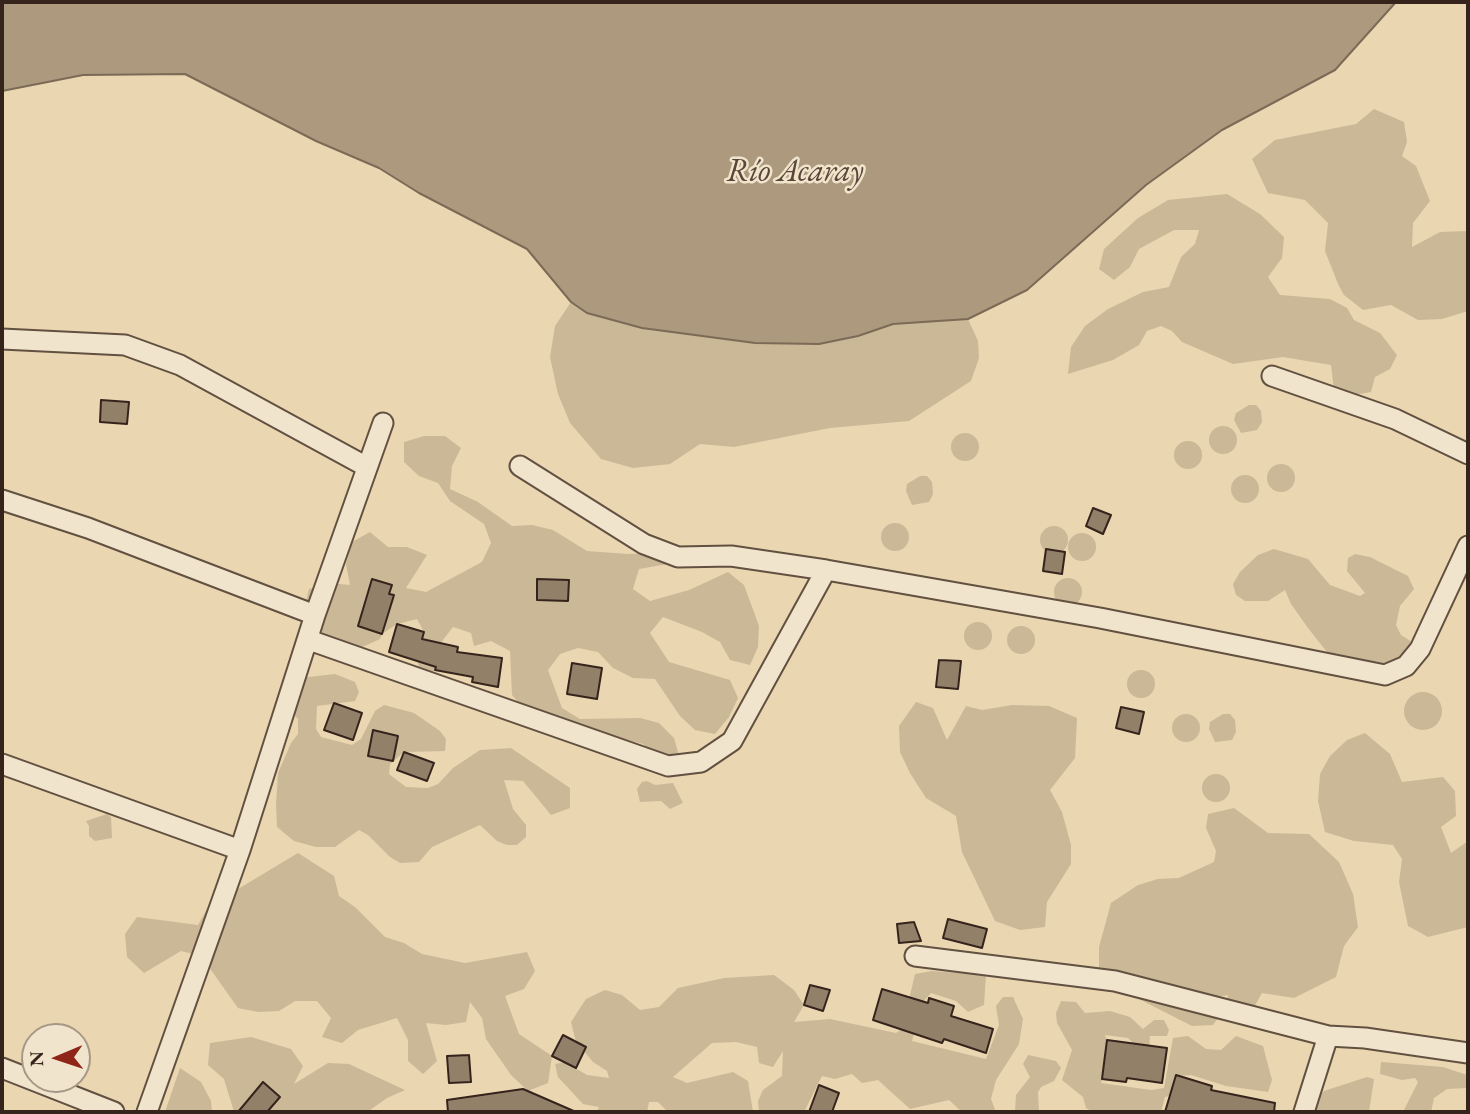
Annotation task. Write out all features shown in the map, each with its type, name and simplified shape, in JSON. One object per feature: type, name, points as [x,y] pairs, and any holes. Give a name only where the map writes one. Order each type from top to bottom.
[{"type":"street","points":[[2,339],[125,345],[135,348],[180,365],[367,467]]},
{"type":"street","points":[[1272,376],[1395,419],[1468,454]]},
{"type":"street","points":[[147,1112],[240,850],[315,615],[383,423]]},
{"type":"street","points":[[520,466],[644,544],[678,557],[731,556],[826,570],[1100,618],[1385,675],[1406,666],[1420,649],[1468,546]]},
{"type":"street","points":[[2,500],[88,528],[315,615]]},
{"type":"street","points":[[309,640],[668,766],[701,762],[732,741],[826,570]]},
{"type":"street","points":[[2,764],[240,850]]},
{"type":"street","points":[[915,956],[1115,981],[1328,1036],[1365,1038],[1468,1053]]},
{"type":"street","points":[[1304,1112],[1328,1036]]},
{"type":"street","points":[[2,1068],[114,1112]]},
{"type":"shaded area","points":[[1374,109],[1404,122],[1407,142],[1402,156],[1416,166],[1430,201],[1413,223],[1412,247],[1440,232],[1468,231],[1468,311],[1442,319],[1418,320],[1391,305],[1363,310],[1344,295],[1338,284],[1325,251],[1328,223],[1305,200],[1268,193],[1252,159],[1275,140],[1356,124]]},
{"type":"shaded area","points":[[1227,194],[1260,214],[1284,237],[1282,258],[1268,277],[1280,295],[1330,299],[1347,308],[1354,320],[1380,333],[1397,355],[1390,369],[1375,377],[1371,392],[1354,395],[1334,390],[1331,365],[1283,357],[1233,364],[1182,342],[1172,331],[1161,326],[1147,331],[1139,345],[1113,360],[1068,374],[1071,347],[1085,326],[1108,309],[1143,292],[1169,287],[1181,257],[1195,244],[1199,230],[1174,230],[1139,249],[1130,267],[1114,280],[1099,269],[1104,249],[1138,218],[1168,200]]},
{"type":"shaded area","points":[[571,302],[587,313],[858,336],[893,324],[968,319],[978,341],[979,358],[971,381],[909,421],[830,428],[734,447],[700,444],[670,464],[633,468],[601,459],[570,423],[558,394],[550,357],[555,326]]},
{"type":"shaded area","points":[[1249,405],[1256,405],[1261,411],[1262,422],[1257,430],[1241,433],[1234,420],[1236,413]]},
{"type":"shaded area","points":[[1223,426],[1233,430],[1237,440],[1233,450],[1223,454],[1213,450],[1209,440],[1213,430]]},
{"type":"shaded area","points":[[965,433],[975,437],[979,447],[975,457],[965,461],[955,457],[951,447],[955,437]]},
{"type":"shaded area","points":[[424,436],[445,436],[461,448],[452,466],[450,489],[478,502],[512,526],[532,525],[553,530],[587,551],[628,554],[682,552],[679,562],[639,569],[633,589],[650,601],[689,590],[728,572],[744,585],[759,626],[758,647],[750,665],[730,660],[720,642],[702,632],[663,617],[650,633],[669,662],[730,680],[738,698],[729,717],[715,734],[695,730],[680,716],[655,679],[633,678],[613,668],[598,652],[578,648],[560,654],[548,670],[562,708],[580,719],[640,718],[659,723],[674,738],[680,759],[659,759],[643,744],[624,739],[605,741],[527,712],[512,695],[510,651],[491,641],[474,646],[471,633],[453,627],[436,649],[435,670],[421,681],[416,651],[424,632],[417,619],[397,624],[382,634],[380,639],[360,648],[320,645],[304,610],[309,589],[329,583],[350,585],[346,564],[352,542],[370,532],[388,547],[407,547],[427,555],[406,588],[426,592],[482,562],[491,543],[484,524],[450,501],[438,483],[419,476],[404,462],[404,442]]},
{"type":"shaded area","points":[[1188,441],[1198,445],[1202,455],[1198,465],[1188,469],[1178,465],[1174,455],[1178,445]]},
{"type":"shaded area","points":[[1281,464],[1291,468],[1295,478],[1291,488],[1281,492],[1271,488],[1267,478],[1271,468]]},
{"type":"shaded area","points":[[1245,475],[1255,479],[1259,489],[1255,499],[1245,503],[1235,499],[1231,489],[1235,479]]},
{"type":"shaded area","points":[[920,476],[927,476],[932,482],[933,494],[929,502],[912,505],[906,491],[907,484]]},
{"type":"shaded area","points":[[895,523],[905,527],[909,537],[905,547],[895,551],[885,547],[881,537],[885,527]]},
{"type":"shaded area","points":[[1054,526],[1064,530],[1068,540],[1064,550],[1054,554],[1044,550],[1040,540],[1044,530]]},
{"type":"shaded area","points":[[1082,533],[1092,537],[1096,547],[1092,557],[1082,561],[1072,557],[1068,547],[1072,537]]},
{"type":"shaded area","points":[[1274,549],[1308,559],[1330,585],[1360,596],[1365,593],[1347,571],[1348,558],[1355,554],[1370,557],[1408,576],[1414,589],[1400,606],[1396,625],[1401,635],[1415,644],[1407,670],[1340,661],[1327,652],[1308,628],[1291,604],[1285,590],[1268,601],[1245,601],[1236,595],[1233,584],[1240,572],[1258,555]]},
{"type":"shaded area","points":[[1068,578],[1078,582],[1082,592],[1078,602],[1068,606],[1058,602],[1054,592],[1058,582]]},
{"type":"shaded area","points":[[978,622],[988,626],[992,636],[988,646],[978,650],[968,646],[964,636],[968,626]]},
{"type":"shaded area","points":[[1021,626],[1031,630],[1035,640],[1031,650],[1021,654],[1011,650],[1007,640],[1011,630]]},
{"type":"shaded area","points":[[1141,670],[1151,674],[1155,684],[1151,694],[1141,698],[1131,694],[1127,684],[1131,674]]},
{"type":"shaded area","points":[[335,674],[355,682],[359,692],[355,701],[317,706],[316,729],[321,737],[352,745],[361,739],[375,711],[384,705],[414,713],[440,731],[446,739],[445,751],[404,752],[390,764],[389,774],[406,787],[428,788],[438,784],[453,768],[480,750],[511,748],[570,788],[570,808],[551,815],[523,781],[504,780],[513,809],[526,825],[526,837],[517,845],[507,845],[497,841],[480,825],[432,847],[419,862],[400,863],[359,830],[335,847],[316,847],[294,841],[277,827],[276,805],[278,773],[291,743],[298,734],[298,719],[291,711],[300,678]]},
{"type":"shaded area","points":[[1423,692],[1437,697],[1442,711],[1437,725],[1423,730],[1409,725],[1404,711],[1409,697]]},
{"type":"shaded area","points":[[916,702],[933,708],[947,740],[966,706],[982,710],[1012,705],[1049,706],[1077,718],[1075,758],[1050,790],[1062,812],[1071,845],[1071,864],[1047,902],[1045,927],[1020,930],[995,921],[962,852],[956,816],[926,798],[910,773],[900,752],[899,726]]},
{"type":"shaded area","points":[[1186,714],[1196,718],[1200,728],[1196,738],[1186,742],[1176,738],[1172,728],[1176,718]]},
{"type":"shaded area","points":[[1223,714],[1230,714],[1235,720],[1236,732],[1232,740],[1215,742],[1209,729],[1210,722]]},
{"type":"shaded area","points":[[1365,733],[1390,754],[1402,782],[1443,777],[1455,791],[1456,816],[1441,827],[1451,853],[1468,841],[1468,927],[1428,937],[1408,926],[1399,882],[1402,859],[1393,845],[1354,841],[1325,832],[1318,801],[1320,774],[1330,756],[1347,740]]},
{"type":"shaded area","points":[[1216,774],[1226,778],[1230,788],[1226,798],[1216,802],[1206,798],[1202,788],[1206,778]]},
{"type":"shaded area","points":[[642,782],[655,785],[673,783],[683,803],[670,809],[661,801],[640,802],[637,789]]},
{"type":"shaded area","points":[[1234,808],[1268,833],[1309,834],[1339,862],[1353,894],[1358,927],[1344,946],[1336,977],[1294,998],[1262,993],[1249,1016],[1225,1015],[1228,995],[1203,999],[1217,1010],[1218,1018],[1213,1025],[1192,1026],[1141,1000],[1107,990],[1099,973],[1099,947],[1111,903],[1138,885],[1158,879],[1179,878],[1214,862],[1216,851],[1206,828],[1208,814]]},
{"type":"shaded area","points":[[107,814],[111,817],[112,838],[95,841],[89,836],[86,821]]},
{"type":"shaded area","points":[[298,853],[334,876],[339,896],[355,907],[385,937],[404,943],[422,954],[465,963],[527,952],[535,971],[524,989],[505,996],[519,1034],[552,1056],[548,1083],[528,1091],[511,1075],[486,1039],[482,1018],[470,1002],[466,1022],[446,1025],[426,1023],[437,1061],[423,1074],[408,1061],[408,1040],[397,1018],[358,1030],[342,1043],[322,1037],[331,1018],[317,1001],[295,1001],[279,1011],[258,1012],[238,1008],[201,956],[181,951],[144,973],[127,957],[125,934],[137,917],[198,925],[208,907]]},
{"type":"shaded area","points":[[932,971],[986,975],[984,1005],[968,1012],[956,1001],[931,993],[922,1003],[912,1041],[986,1059],[999,1025],[996,1006],[1003,997],[1013,997],[1023,1019],[1019,1044],[996,1080],[991,1099],[996,1112],[962,1112],[949,1100],[910,1109],[878,1080],[862,1083],[852,1074],[835,1079],[822,1076],[804,1112],[759,1112],[758,1101],[763,1090],[782,1076],[783,1051],[773,1067],[759,1063],[757,1047],[736,1042],[712,1043],[673,1077],[687,1083],[733,1072],[748,1081],[753,1112],[668,1112],[658,1102],[649,1102],[647,1112],[597,1112],[599,1107],[583,1104],[558,1077],[555,1064],[565,1062],[587,1075],[609,1078],[607,1071],[593,1062],[576,1042],[571,1022],[586,999],[605,990],[622,995],[640,1010],[659,1007],[678,988],[724,978],[774,975],[794,990],[804,1005],[794,1022],[830,1019],[896,1033],[902,1029],[915,974]]},
{"type":"shaded area","points":[[1061,1001],[1076,1002],[1085,1013],[1110,1011],[1130,1017],[1143,1029],[1154,1020],[1164,1020],[1169,1030],[1167,1036],[1150,1036],[1149,1048],[1136,1046],[1128,1038],[1105,1035],[1112,1052],[1101,1083],[1151,1090],[1164,1088],[1173,1038],[1188,1036],[1206,1049],[1221,1050],[1236,1036],[1263,1046],[1272,1080],[1268,1092],[1226,1086],[1191,1075],[1177,1076],[1173,1095],[1165,1097],[1161,1112],[1093,1112],[1086,1108],[1083,1097],[1062,1080],[1072,1050],[1057,1023],[1056,1013]]},
{"type":"shaded area","points":[[251,1037],[291,1049],[303,1066],[294,1084],[328,1063],[349,1064],[405,1090],[387,1098],[370,1110],[372,1112],[234,1112],[224,1079],[208,1065],[210,1043]]},
{"type":"shaded area","points":[[1028,1055],[1056,1061],[1061,1068],[1054,1081],[1041,1087],[1038,1092],[1039,1112],[1015,1112],[1016,1095],[1030,1077],[1023,1064]]},
{"type":"shaded area","points":[[1381,1062],[1443,1067],[1467,1075],[1468,1088],[1447,1089],[1434,1098],[1431,1112],[1403,1112],[1418,1082],[1415,1078],[1402,1080],[1380,1074]]},
{"type":"shaded area","points":[[180,1068],[201,1082],[211,1101],[212,1112],[165,1112]]},
{"type":"shaded area","points":[[1367,1077],[1374,1079],[1369,1112],[1312,1112],[1312,1107],[1324,1091]]},
{"type":"water","name":"Río Acaray","points":[[2,2],[1396,2],[1335,70],[1222,130],[1146,185],[1027,290],[968,319],[893,324],[858,336],[819,344],[755,343],[642,328],[587,313],[571,302],[527,249],[419,193],[379,168],[316,141],[185,74],[83,75],[2,91]]},
{"type":"building","points":[[101,400],[129,402],[127,424],[100,422]]},
{"type":"building","points":[[1093,508],[1111,515],[1103,534],[1086,526]]},
{"type":"building","points":[[1046,549],[1065,552],[1062,574],[1043,571]]},
{"type":"building","points":[[372,579],[392,585],[389,594],[394,595],[382,634],[358,626]]},
{"type":"building","points":[[537,579],[569,580],[568,601],[537,600]]},
{"type":"building","points":[[397,624],[424,632],[422,639],[458,647],[457,652],[502,658],[498,687],[472,682],[473,677],[435,670],[436,667],[389,652]]},
{"type":"building","points":[[939,660],[961,661],[958,689],[936,687]]},
{"type":"building","points":[[572,663],[602,668],[597,699],[567,694]]},
{"type":"building","points":[[334,703],[362,713],[353,740],[324,730]]},
{"type":"building","points":[[1121,707],[1144,712],[1139,734],[1116,728]]},
{"type":"building","points":[[373,730],[398,736],[393,761],[368,756]]},
{"type":"building","points":[[404,752],[434,763],[427,781],[397,770]]},
{"type":"building","points":[[948,919],[987,929],[982,948],[943,938]]},
{"type":"building","points":[[914,922],[921,941],[899,943],[897,924]]},
{"type":"building","points":[[810,985],[830,990],[823,1011],[804,1005]]},
{"type":"building","points":[[882,989],[928,1003],[929,998],[954,1006],[951,1016],[993,1029],[986,1053],[944,1039],[942,1043],[873,1020]]},
{"type":"building","points":[[563,1035],[586,1047],[576,1068],[552,1056]]},
{"type":"building","points":[[1107,1040],[1167,1048],[1162,1083],[1127,1078],[1126,1082],[1102,1079]]},
{"type":"building","points":[[469,1055],[471,1082],[449,1083],[447,1056]]},
{"type":"building","points":[[1176,1075],[1212,1086],[1211,1090],[1275,1103],[1274,1112],[1165,1112]]},
{"type":"building","points":[[263,1082],[280,1097],[267,1112],[238,1112]]},
{"type":"building","points":[[819,1085],[839,1093],[832,1112],[809,1112]]},
{"type":"building","points":[[523,1089],[576,1112],[448,1112],[447,1100]]}]
